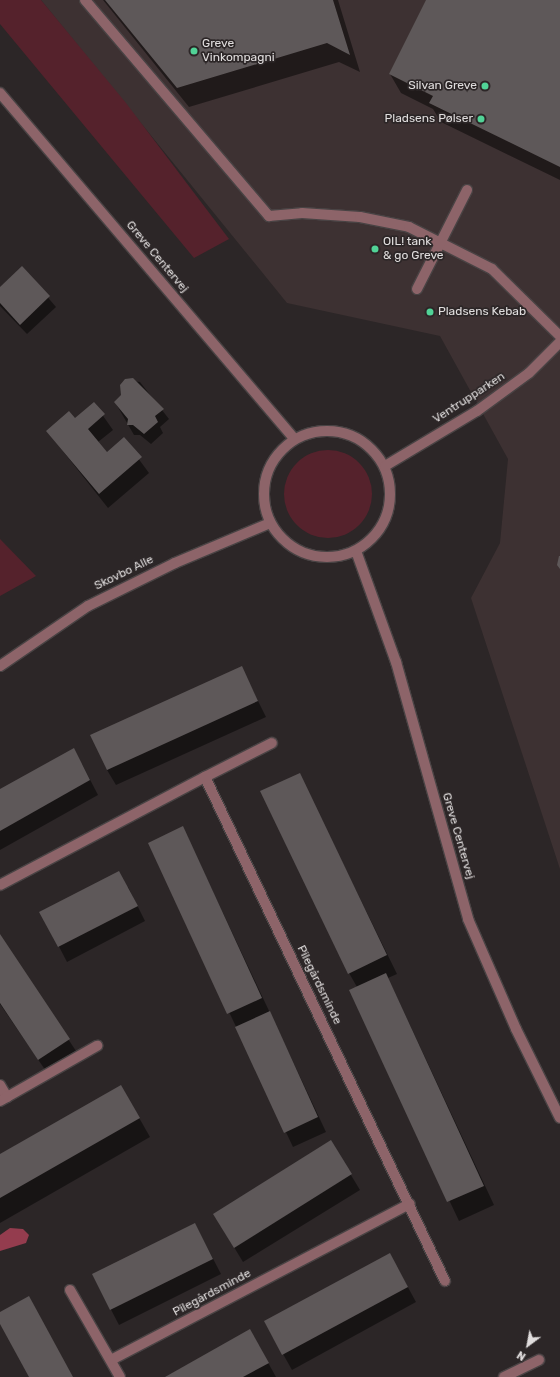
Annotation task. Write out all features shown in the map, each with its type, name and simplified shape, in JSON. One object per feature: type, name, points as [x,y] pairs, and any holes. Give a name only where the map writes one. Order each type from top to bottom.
[{"type":"street","points":[[85,0],[269,216],[302,213],[360,217],[409,227],[442,242],[492,269],[560,336]]},
{"type":"street","name":"Greve Centervej","points":[[0,93],[294,439]]},
{"type":"street","points":[[418,289],[468,190]]},
{"type":"street","name":"Ventrupparken","points":[[385,466],[477,410],[529,373],[560,342]]},
{"type":"street","points":[[314,431],[349,434],[372,449],[385,466],[391,490],[388,514],[376,536],[356,551],[337,557],[317,557],[298,551],[270,524],[263,486],[269,467],[279,451],[294,439],[314,431]]},
{"type":"street","name":"Skovbo Alle","points":[[0,666],[88,606],[175,563],[270,524]]},
{"type":"street","name":"Greve Centervej","points":[[356,551],[396,662],[468,919],[516,1029],[560,1118]]},
{"type":"street","points":[[0,885],[272,743]]},
{"type":"street","name":"Pilegårdsminde","points":[[205,777],[410,1204],[445,1281]]},
{"type":"street","points":[[0,1085],[4,1099],[97,1046]]},
{"type":"street","name":"Pilegårdsminde","points":[[111,1360],[410,1204]]},
{"type":"street","points":[[70,1290],[120,1377]]},
{"type":"street","points":[[504,1377],[539,1360]]},
{"type":"shaded area","points":[[0,0],[41,0],[126,103],[229,239],[194,258],[0,24]]},
{"type":"shaded area","points":[[41,0],[560,0],[560,869],[471,598],[500,543],[508,459],[440,336],[287,303]]},
{"type":"shaded area","points":[[328,450],[345,454],[359,463],[368,477],[372,494],[368,511],[359,525],[345,534],[328,538],[311,534],[297,525],[288,511],[284,494],[288,477],[297,463],[311,454]]},
{"type":"shaded area","points":[[0,539],[36,576],[0,596]]},
{"type":"shaded area","points":[[10,1228],[23,1229],[29,1235],[26,1243],[0,1251],[0,1235]]},
{"type":"building","points":[[105,0],[333,0],[350,55],[327,43],[177,88]]},
{"type":"building","points":[[426,0],[560,0],[560,167],[429,103],[433,96],[389,74]]},
{"type":"building","points":[[22,266],[50,296],[20,325],[0,303],[0,287]]},
{"type":"building","points":[[133,378],[164,409],[155,416],[158,422],[144,434],[133,425],[127,425],[128,419],[114,402],[121,395],[120,385],[125,379]]},
{"type":"building","points":[[94,402],[105,414],[88,429],[107,452],[124,437],[142,457],[99,494],[46,431],[69,411],[75,418]]},
{"type":"building","points":[[560,556],[560,569],[557,565]]},
{"type":"building","points":[[242,666],[258,701],[107,770],[90,735]]},
{"type":"building","points":[[74,748],[90,780],[0,831],[0,789]]},
{"type":"building","points":[[300,773],[387,955],[348,974],[260,791]]},
{"type":"building","points":[[183,826],[262,998],[227,1014],[148,843]]},
{"type":"building","points":[[119,871],[138,906],[58,947],[39,912]]},
{"type":"building","points":[[0,934],[70,1039],[38,1060],[0,1003]]},
{"type":"building","points":[[386,973],[484,1186],[447,1202],[349,990]]},
{"type":"building","points":[[270,1011],[318,1117],[284,1133],[235,1027]]},
{"type":"building","points":[[121,1085],[140,1118],[0,1198],[0,1154]]},
{"type":"building","points":[[331,1140],[352,1174],[234,1248],[213,1214]]},
{"type":"building","points":[[195,1223],[213,1259],[110,1310],[92,1274]]},
{"type":"building","points":[[390,1253],[408,1287],[282,1355],[264,1321]]},
{"type":"building","points":[[29,1296],[73,1377],[29,1377],[0,1324],[0,1312]]},
{"type":"building","points":[[250,1329],[269,1363],[243,1377],[165,1377]]},
{"type":"place","name":"Greve Vinkompagni","points":[[194,51]]},
{"type":"place","name":"Silvan Greve","points":[[485,86]]},
{"type":"place","name":"Pladsens Pølser","points":[[481,119]]},
{"type":"place","name":"OIL! tank & go Greve","points":[[375,249]]},
{"type":"place","name":"Pladsens Kebab","points":[[430,312]]}]
